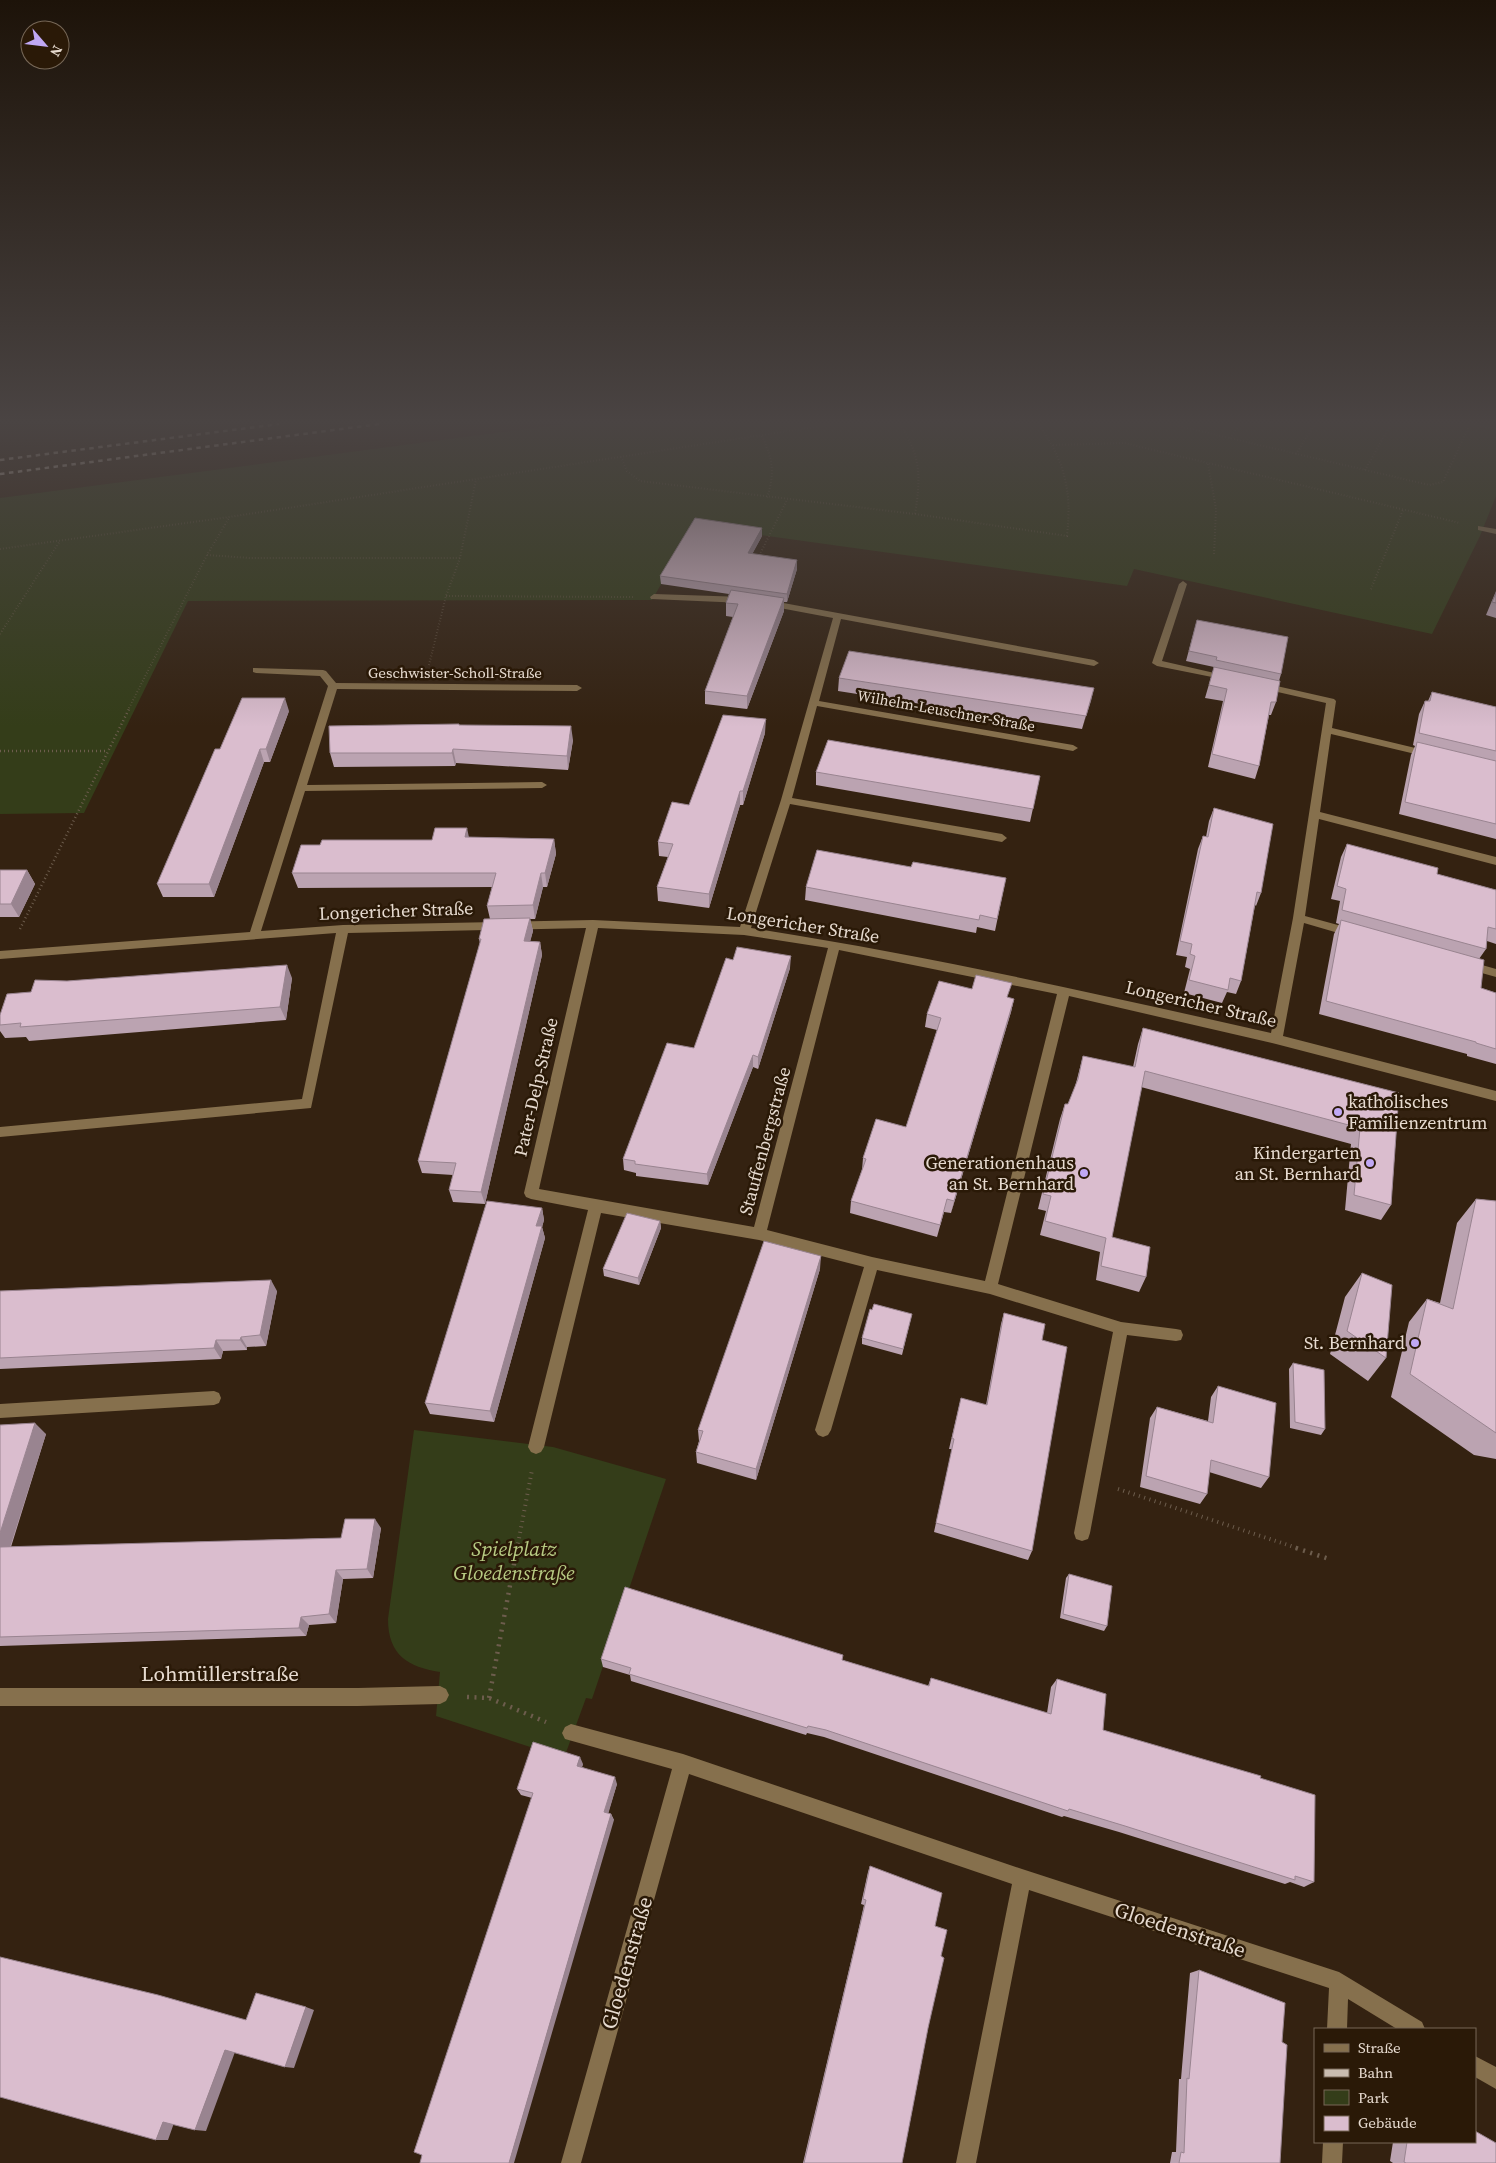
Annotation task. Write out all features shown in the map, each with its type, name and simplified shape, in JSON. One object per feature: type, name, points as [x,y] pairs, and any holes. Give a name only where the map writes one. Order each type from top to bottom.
[{"type":"street","points":[[1481,528],[1496,532]]},
{"type":"street","points":[[1183,584],[1157,662],[1331,701],[1299,918],[1276,1039]]},
{"type":"street","points":[[654,597],[738,599],[838,615],[1094,663]]},
{"type":"street","points":[[744,931],[786,800],[838,615]]},
{"type":"street","points":[[254,936],[334,686],[323,672],[256,670]]},
{"type":"street","name":"Geschwister-Scholl-Straße","points":[[334,686],[577,688]]},
{"type":"street","name":"Wilhelm-Leuschner-Straße","points":[[814,703],[1073,748]]},
{"type":"street","points":[[1328,730],[1440,757]]},
{"type":"street","points":[[301,788],[542,785]]},
{"type":"street","points":[[786,800],[1002,838]]},
{"type":"street","points":[[1314,814],[1496,860]]},
{"type":"street","points":[[1299,918],[1365,936]]},
{"type":"street","name":"Longericher Straße","points":[[0,955],[343,929],[593,924],[744,931],[836,945],[1064,992],[1276,1039],[1496,1096]]},
{"type":"street","name":"Pater-Delp-Straße","points":[[593,924],[531,1194],[759,1234]]},
{"type":"street","points":[[0,1132],[307,1104],[343,929]]},
{"type":"street","name":"Stauffenbergstraße","points":[[836,945],[759,1234],[872,1263],[990,1288],[1121,1328],[1176,1335]]},
{"type":"street","points":[[1458,963],[1496,973]]},
{"type":"street","points":[[990,1288],[1064,992]]},
{"type":"street","points":[[536,1447],[596,1206]]},
{"type":"street","points":[[823,1430],[872,1263]]},
{"type":"street","points":[[1082,1533],[1121,1328]]},
{"type":"street","points":[[0,1412],[214,1398]]},
{"type":"street","name":"Lohmüllerstraße","points":[[0,1697],[358,1697],[440,1695]]},
{"type":"street","name":"Gloedenstraße","points":[[571,1733],[683,1763],[1022,1878],[1339,1982],[1413,2028]]},
{"type":"street","name":"Gloedenstraße","points":[[571,2163],[683,1763]]},
{"type":"street","points":[[966,2163],[1022,1878]]},
{"type":"street","points":[[1337,2028],[1339,1982]]},
{"type":"street","points":[[1476,2067],[1496,2079]]},
{"type":"street","points":[[1332,2163],[1333,2143]]},
{"type":"path","points":[[0,549],[173,525]]},
{"type":"path","points":[[32,904],[107,751],[207,554],[224,525]]},
{"type":"path","points":[[423,688],[446,596],[460,558],[467,525]]},
{"type":"path","points":[[738,599],[775,525]]},
{"type":"path","points":[[991,525],[1067,536],[1068,525]]},
{"type":"path","points":[[1214,555],[1215,525]]},
{"type":"path","points":[[1371,589],[1396,525]]},
{"type":"path","points":[[1468,525],[1481,528]]},
{"type":"path","points":[[0,634],[60,541]]},
{"type":"path","points":[[207,554],[249,558],[460,558]]},
{"type":"path","points":[[446,596],[654,597]]},
{"type":"path","points":[[0,751],[107,751]]},
{"type":"path","points":[[489,1698],[536,1447]]},
{"type":"path","points":[[1092,1479],[1329,1559]]},
{"type":"path","points":[[440,1695],[489,1698],[571,1733]]},
{"type":"green space","points":[[0,525],[1484,525],[1432,634],[1134,569],[1127,586],[695,526],[652,600],[188,601],[84,813],[0,814]]},
{"type":"green space","name":"Spielplatz Gloedenstraße","points":[[414,1430],[553,1447],[666,1479],[592,1699],[586,1698],[564,1758],[436,1716],[440,1672],[409,1663],[396,1650],[392,1642],[388,1619]]},
{"type":"building","points":[[691,525],[741,525],[762,528],[748,553],[797,560],[787,594],[660,576]]},
{"type":"building","points":[[731,590],[784,598],[747,696],[705,691],[738,604],[726,603]]},
{"type":"building","points":[[1496,593],[1496,603],[1492,602]]},
{"type":"building","points":[[1197,620],[1288,637],[1281,674],[1216,660],[1217,657],[1189,651]]},
{"type":"building","points":[[849,651],[1094,688],[1086,716],[839,678]]},
{"type":"building","points":[[1214,667],[1280,681],[1276,702],[1271,702],[1259,766],[1212,754],[1227,689],[1209,685]]},
{"type":"building","points":[[1432,692],[1496,707],[1496,751],[1419,733],[1425,701],[1430,701]]},
{"type":"building","points":[[242,698],[285,698],[266,749],[260,749],[209,884],[157,884],[215,749],[220,749]]},
{"type":"building","points":[[723,715],[766,719],[743,791],[740,791],[709,894],[657,887],[673,844],[658,842],[672,802],[689,805]]},
{"type":"building","points":[[459,724],[571,726],[567,756],[453,749],[452,753],[330,753],[329,726]]},
{"type":"building","points":[[828,740],[1040,776],[1033,809],[816,772]]},
{"type":"building","points":[[1417,742],[1496,761],[1496,824],[1405,802]]},
{"type":"building","points":[[1214,808],[1273,824],[1261,893],[1257,892],[1241,981],[1230,978],[1228,990],[1189,980],[1195,956],[1190,954],[1192,944],[1180,941],[1203,836],[1208,837]]},
{"type":"building","points":[[435,828],[467,828],[465,837],[554,839],[545,873],[541,873],[533,905],[487,906],[496,873],[292,873],[301,845],[320,845],[322,840],[432,840]]},
{"type":"building","points":[[1347,844],[1438,868],[1437,874],[1496,890],[1496,929],[1488,927],[1486,949],[1342,910],[1346,889],[1337,886]]},
{"type":"building","points":[[817,850],[911,867],[913,862],[1006,878],[997,919],[980,915],[979,920],[806,887]]},
{"type":"building","points":[[0,870],[27,870],[11,904],[0,904]]},
{"type":"building","points":[[530,918],[524,941],[540,942],[481,1192],[449,1190],[456,1163],[418,1161],[481,939],[479,939],[484,919]]},
{"type":"building","points":[[1341,920],[1484,960],[1481,988],[1496,993],[1496,1049],[1326,1001]]},
{"type":"building","points":[[737,947],[791,956],[758,1057],[753,1055],[707,1174],[635,1164],[635,1161],[623,1159],[667,1043],[694,1048],[726,958],[733,960]]},
{"type":"building","points":[[287,965],[280,1007],[20,1027],[21,1023],[0,1025],[0,1015],[7,994],[31,992],[35,980],[67,981]]},
{"type":"building","points":[[976,975],[1012,983],[1007,997],[1014,999],[954,1201],[947,1199],[940,1225],[851,1201],[866,1159],[863,1158],[876,1119],[906,1127],[941,1018],[927,1014],[939,981],[972,989]]},
{"type":"building","points":[[1143,1028],[1399,1093],[1391,1205],[1354,1195],[1360,1128],[1145,1071],[1112,1237],[1150,1247],[1146,1277],[1101,1266],[1106,1238],[1045,1221],[1051,1196],[1043,1194],[1065,1104],[1068,1104],[1078,1079],[1083,1056],[1135,1067]]},
{"type":"building","points":[[1476,1199],[1496,1201],[1496,1433],[1410,1374],[1427,1299],[1453,1309]]},
{"type":"building","points":[[487,1201],[542,1208],[536,1226],[542,1226],[490,1411],[425,1403]]},
{"type":"building","points":[[627,1213],[660,1221],[638,1278],[603,1269]]},
{"type":"building","points":[[764,1241],[821,1256],[756,1469],[696,1452],[703,1431],[698,1430]]},
{"type":"building","points":[[1362,1273],[1392,1285],[1386,1358],[1347,1331]]},
{"type":"building","points":[[271,1280],[260,1335],[241,1337],[240,1340],[216,1340],[214,1348],[0,1358],[0,1291]]},
{"type":"building","points":[[874,1304],[912,1314],[903,1349],[862,1338],[870,1309],[872,1310]]},
{"type":"building","points":[[1004,1313],[1045,1324],[1042,1340],[1067,1347],[1032,1551],[936,1523],[961,1398],[987,1405]]},
{"type":"building","points":[[1293,1363],[1324,1370],[1325,1429],[1295,1422]]},
{"type":"building","points":[[1218,1386],[1276,1403],[1269,1477],[1211,1460],[1207,1494],[1146,1476],[1157,1407],[1213,1423]]},
{"type":"building","points":[[35,1423],[0,1533],[0,1425]]},
{"type":"building","points":[[345,1519],[375,1519],[367,1569],[336,1570],[329,1614],[301,1617],[299,1628],[0,1637],[0,1547],[341,1538]]},
{"type":"building","points":[[1069,1574],[1112,1586],[1107,1626],[1063,1614]]},
{"type":"building","points":[[625,1587],[843,1655],[842,1660],[929,1686],[931,1678],[1051,1714],[1057,1679],[1106,1694],[1103,1730],[1261,1776],[1260,1778],[1315,1795],[1314,1882],[1295,1876],[1295,1880],[1125,1826],[1069,1809],[1068,1811],[826,1730],[808,1726],[807,1728],[629,1674],[631,1668],[601,1659]]},
{"type":"building","points":[[533,1742],[580,1757],[577,1766],[615,1777],[604,1812],[611,1814],[509,2163],[420,2163],[422,2155],[414,2152],[533,1793],[517,1789]]},
{"type":"building","points":[[870,1866],[942,1893],[935,1926],[947,1930],[941,1956],[944,1958],[928,2028],[902,2163],[804,2163],[866,1900],[863,1899]]},
{"type":"building","points":[[0,1957],[158,1995],[246,2020],[256,1993],[306,2007],[285,2067],[225,2050],[195,2130],[163,2122],[156,2140],[0,2097]]},
{"type":"building","points":[[1199,1970],[1285,2003],[1282,2042],[1287,2045],[1280,2163],[1179,2163],[1181,2152],[1184,2153],[1187,2078],[1189,2079]]},
{"type":"building","points":[[1476,2132],[1496,2143],[1496,2163],[1404,2162],[1407,2143],[1476,2143]]},
{"type":"place","name":"katholisches Familienzentrum","points":[[1338,1112]]},
{"type":"place","name":"Kindergarten an St. Bernhard","points":[[1370,1163]]},
{"type":"place","name":"Generationenhaus an St. Bernhard","points":[[1084,1173]]},
{"type":"place","name":"St. Bernhard","points":[[1415,1343]]}]
